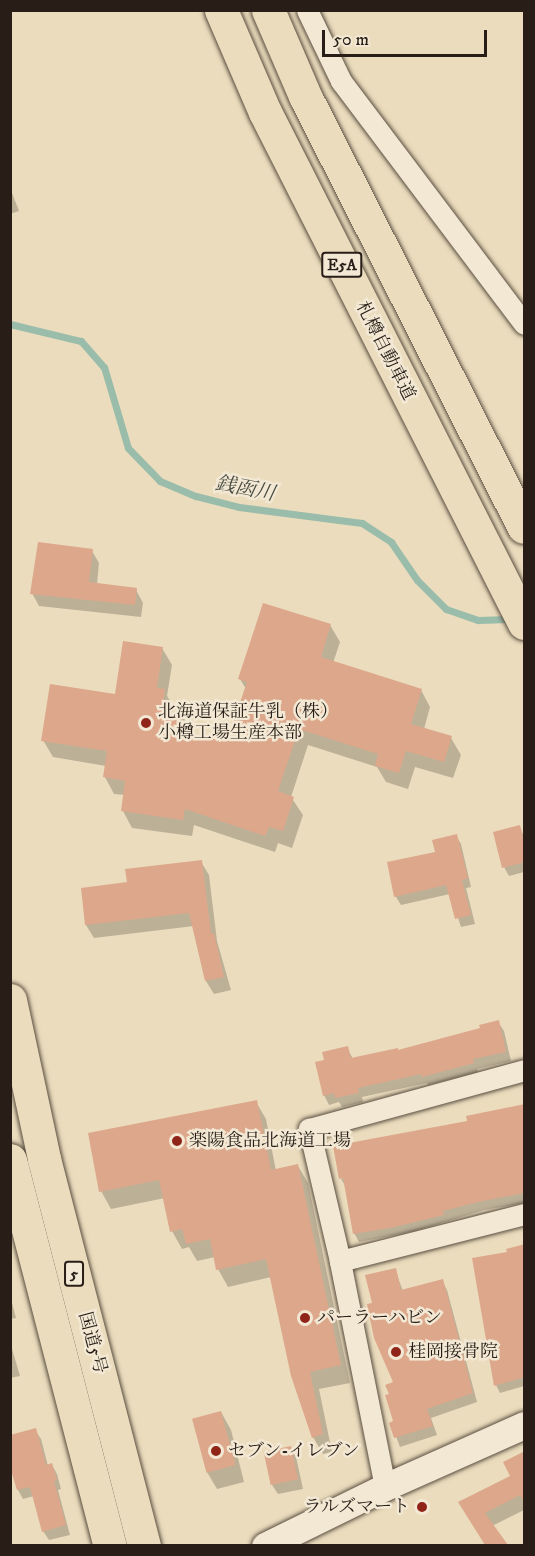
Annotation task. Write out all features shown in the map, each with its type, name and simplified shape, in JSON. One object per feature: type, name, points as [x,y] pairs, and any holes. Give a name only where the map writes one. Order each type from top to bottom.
[{"type":"highway","name":"札樽自動車道","points":[[220,10],[265,112],[469,517],[525,623]]},
{"type":"highway","name":"E5A","points":[[268,10],[305,96],[525,527]]},
{"type":"highway","name":"国道5号","points":[[10,1000],[44,1159],[144,1545]]},
{"type":"highway","name":"国道5号","points":[[10,1160],[110,1545]]},
{"type":"street","points":[[307,10],[341,81],[525,324]]},
{"type":"street","points":[[385,1487],[340,1261],[309,1129],[525,1070]]},
{"type":"street","points":[[340,1261],[525,1214]]},
{"type":"street","points":[[265,1545],[385,1487],[524,1427]]},
{"type":"building","points":[[38,542],[93,549],[89,582],[137,588],[135,605],[30,594]]},
{"type":"building","points":[[263,603],[331,624],[321,657],[422,689],[411,724],[452,736],[444,762],[406,751],[399,773],[375,766],[378,754],[299,729],[278,791],[294,797],[283,831],[269,827],[265,836],[185,809],[183,820],[121,811],[125,781],[103,777],[107,751],[41,741],[50,684],[115,694],[123,641],[163,647],[157,688],[165,689],[162,710],[183,713],[180,733],[227,741],[247,682],[238,679]]},
{"type":"building","points":[[520,825],[525,844],[525,862],[502,868],[493,832]]},
{"type":"building","points":[[457,834],[468,878],[462,880],[471,915],[455,919],[446,885],[394,897],[387,862],[435,852],[432,840]]},
{"type":"building","points":[[202,860],[211,934],[214,933],[224,977],[205,981],[189,913],[85,925],[81,888],[127,882],[125,869]]},
{"type":"building","points":[[499,1020],[506,1052],[473,1059],[474,1063],[422,1077],[421,1074],[358,1088],[359,1093],[335,1098],[334,1093],[323,1096],[315,1062],[324,1060],[322,1052],[348,1046],[351,1058],[398,1048],[398,1050],[480,1028],[479,1025]]},
{"type":"building","points":[[257,1100],[271,1170],[298,1164],[341,1365],[310,1372],[323,1434],[312,1438],[291,1376],[266,1259],[216,1270],[210,1239],[186,1244],[182,1229],[170,1232],[159,1180],[99,1192],[88,1133]]},
{"type":"building","points":[[525,1104],[525,1193],[443,1211],[444,1215],[390,1228],[353,1234],[343,1178],[339,1179],[333,1146],[467,1121],[466,1116]]},
{"type":"building","points":[[525,1244],[525,1377],[494,1386],[472,1258],[507,1252],[506,1249]]},
{"type":"building","points":[[396,1268],[401,1290],[443,1279],[473,1393],[427,1409],[433,1426],[394,1438],[389,1423],[393,1421],[385,1395],[389,1394],[385,1385],[393,1382],[374,1338],[367,1304],[372,1303],[365,1275]]},
{"type":"building","name":"セブン-イレブン","points":[[221,1411],[235,1465],[207,1473],[192,1419]]},
{"type":"building","points":[[36,1428],[46,1465],[52,1463],[57,1480],[54,1481],[66,1525],[42,1532],[30,1487],[17,1490],[10,1467],[10,1435]]},
{"type":"building","points":[[291,1446],[298,1479],[271,1485],[264,1452]]},
{"type":"building","points":[[525,1451],[525,1504],[520,1495],[485,1513],[508,1545],[485,1545],[458,1502],[510,1476],[503,1462]]},
{"type":"waterway","name":"銭函川","points":[[10,324],[81,341],[104,367],[128,448],[160,481],[196,496],[239,507],[362,523],[391,542],[417,580],[446,609],[478,620],[513,619]]},
{"type":"place","name":"北海道保証牛乳（株） 小樽工場生産本部","points":[[146,723]]},
{"type":"place","name":"楽陽食品北海道工場","points":[[177,1141]]},
{"type":"place","name":"パーラーハビン","points":[[305,1318]]},
{"type":"place","name":"桂岡接骨院","points":[[396,1352]]},
{"type":"place","name":"セブン-イレブン","points":[[216,1451]]},
{"type":"place","name":"ラルズマート","points":[[422,1507]]}]
